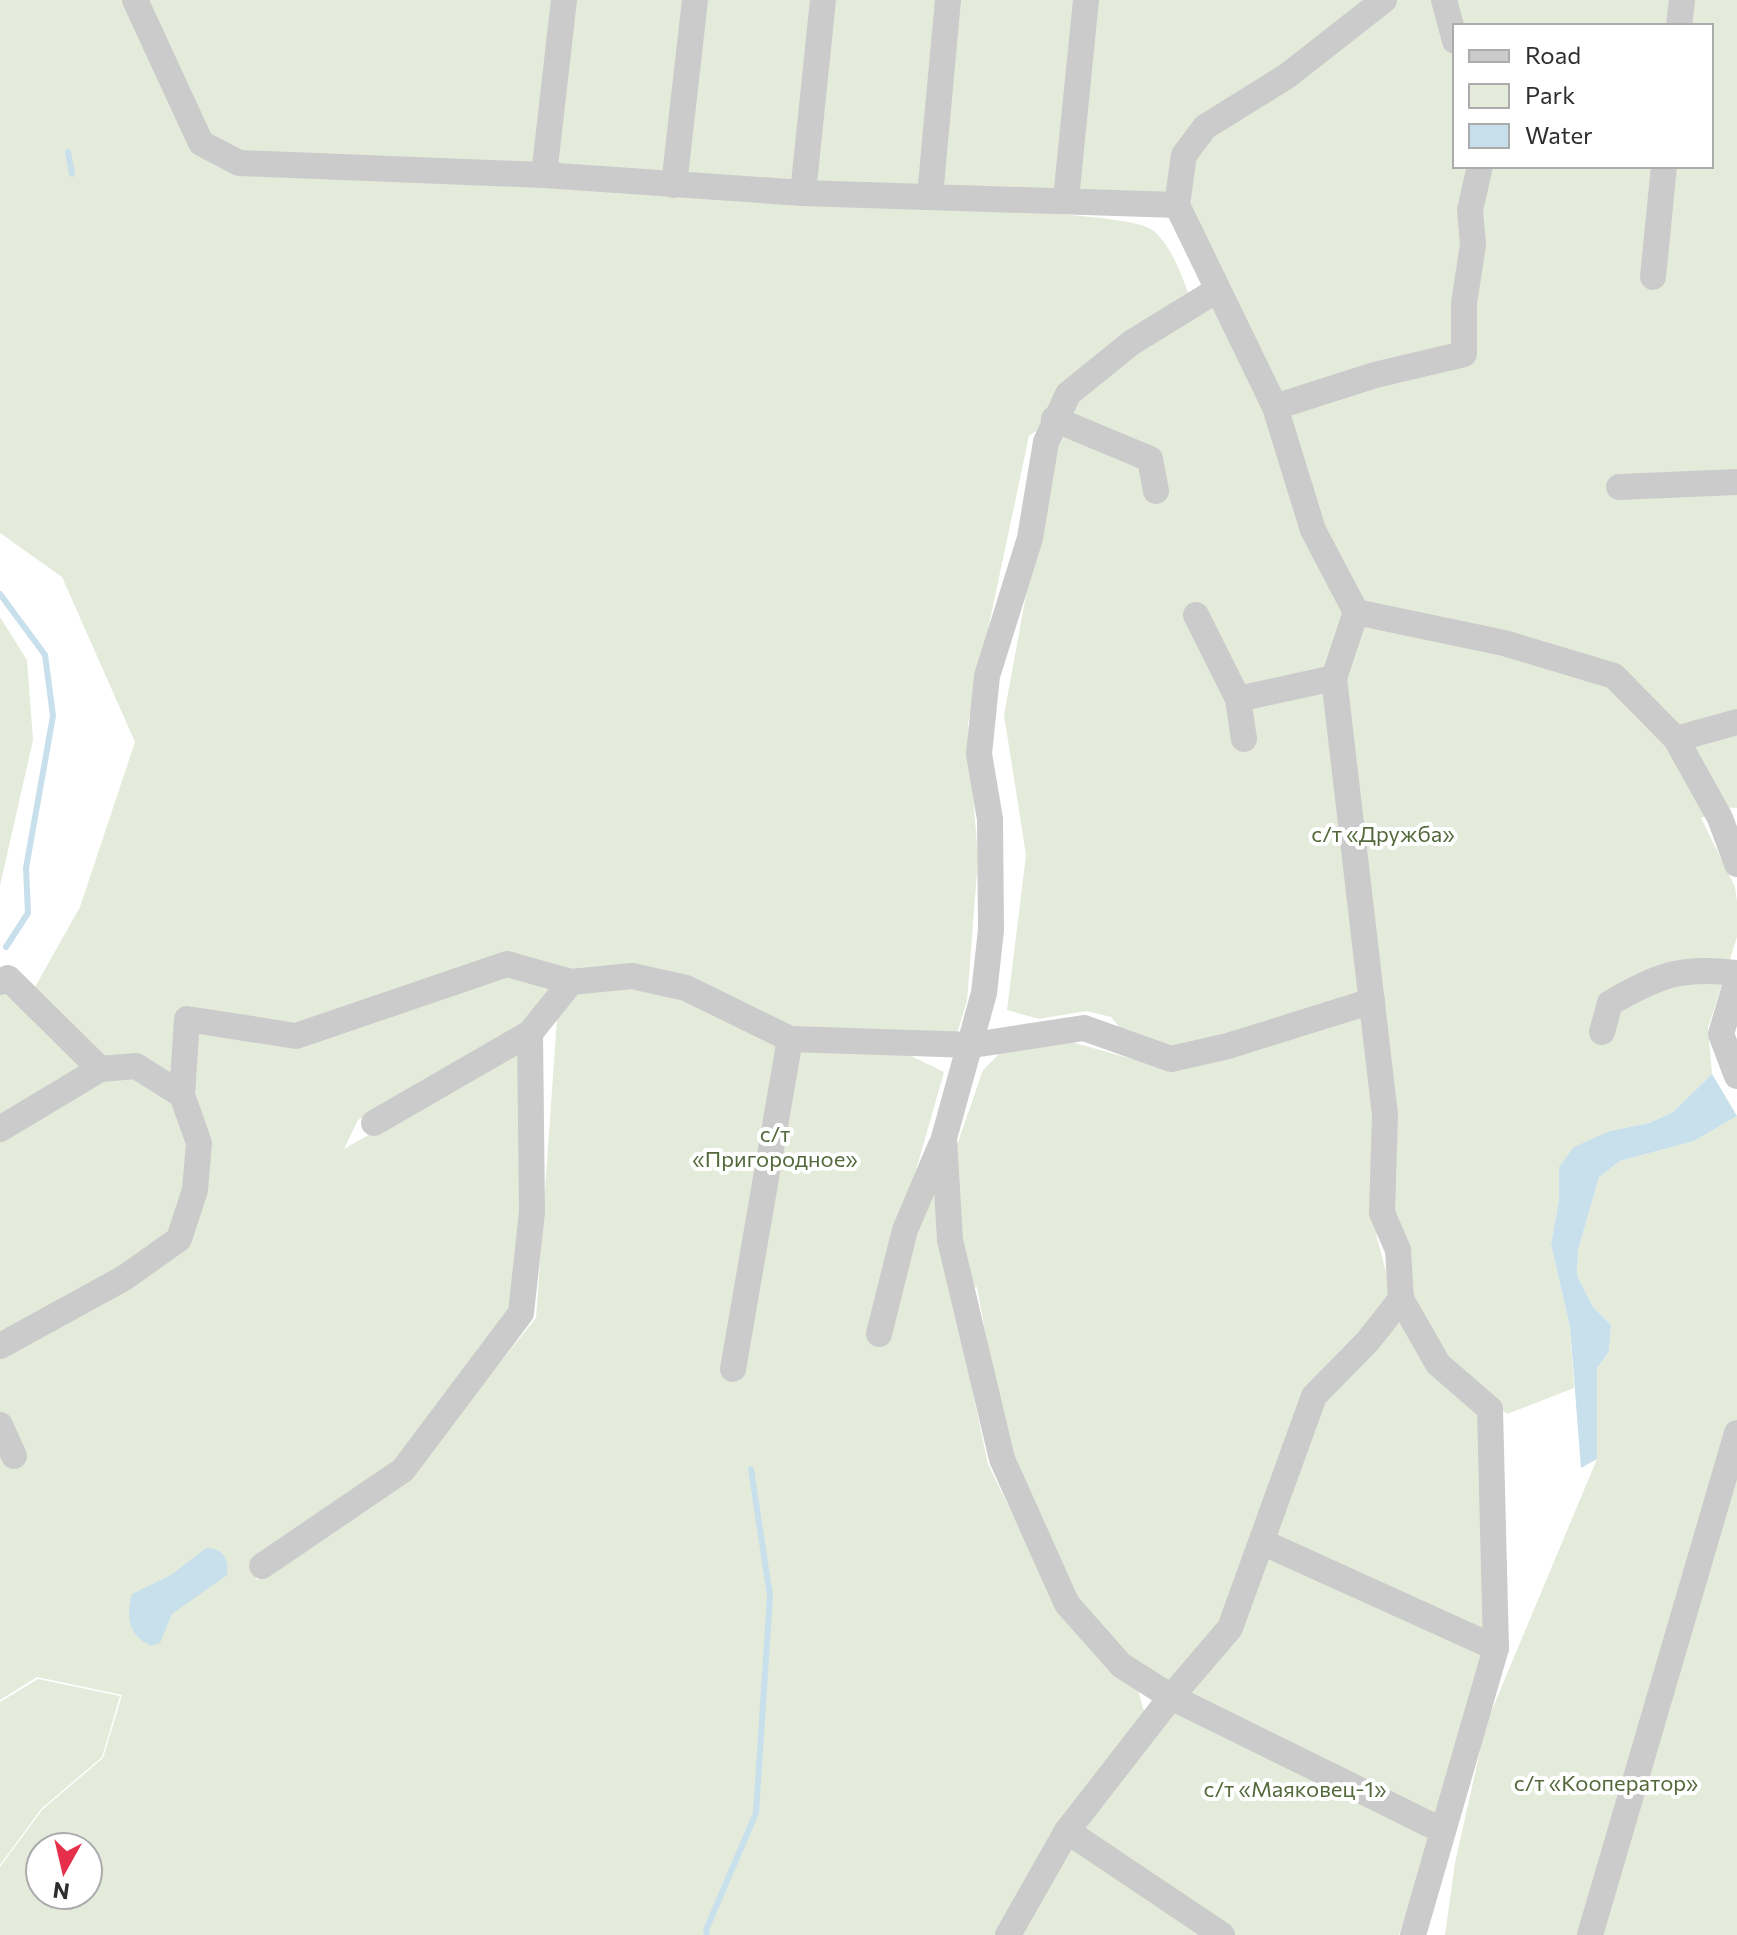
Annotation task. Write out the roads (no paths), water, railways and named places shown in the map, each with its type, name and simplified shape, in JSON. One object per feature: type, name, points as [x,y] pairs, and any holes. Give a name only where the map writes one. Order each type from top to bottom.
[{"type":"street","points":[[135,0],[201,143],[239,163],[544,175],[803,193],[1066,199],[1177,205]]},
{"type":"street","points":[[544,175],[564,0]]},
{"type":"street","points":[[674,185],[695,0]]},
{"type":"street","points":[[803,193],[823,0]]},
{"type":"street","points":[[930,196],[948,0]]},
{"type":"street","points":[[1066,199],[1086,0]]},
{"type":"street","points":[[1384,0],[1287,76],[1205,127],[1184,155],[1177,205],[1275,407],[1313,530],[1356,612],[1334,678],[1385,1115],[1382,1213],[1398,1250],[1401,1299],[1438,1364],[1490,1409],[1496,1648],[1413,1935]]},
{"type":"street","points":[[1444,0],[1453,34]]},
{"type":"street","points":[[1679,24],[1682,0]]},
{"type":"street","points":[[1275,407],[1375,375],[1464,354],[1464,303],[1473,245],[1470,210],[1480,168]]},
{"type":"street","points":[[1653,277],[1664,168]]},
{"type":"street","points":[[879,1334],[905,1230],[944,1138],[973,1045],[984,993],[991,930],[990,819],[979,754],[987,676],[1030,538],[1054,419],[1068,394],[1131,343],[1217,290]]},
{"type":"street","points":[[1054,419],[1150,459],[1156,491]]},
{"type":"street","points":[[1619,487],[1737,482]]},
{"type":"street","points":[[1356,612],[1504,643],[1614,676],[1676,739],[1729,817],[1737,864]]},
{"type":"street","points":[[1196,615],[1238,699],[1244,739]]},
{"type":"street","points":[[1238,699],[1334,678]]},
{"type":"street","points":[[1676,739],[1737,722]]},
{"type":"street","points":[[0,1346],[124,1278],[179,1239],[195,1190],[199,1143],[182,1095],[187,1019],[296,1036],[507,964],[571,982],[632,976],[686,988],[790,1039],[973,1045],[1084,1028],[1171,1059],[1228,1046],[1372,1001]]},
{"type":"street","points":[[1602,1032],[1610,1003],[1651,980],[1697,968],[1737,973]]},
{"type":"street","points":[[0,982],[8,978],[100,1069]]},
{"type":"street","points":[[1737,980],[1721,1034],[1737,1076]]},
{"type":"street","points":[[374,1123],[530,1033],[571,982]]},
{"type":"street","points":[[262,1566],[403,1470],[521,1313],[532,1212],[530,1033]]},
{"type":"street","points":[[733,1369],[790,1039]]},
{"type":"street","points":[[0,1129],[100,1069],[136,1066],[182,1095]]},
{"type":"street","points":[[944,1138],[950,1240],[1002,1459],[1067,1604],[1121,1665],[1171,1697],[1441,1830]]},
{"type":"street","points":[[1008,1935],[1067,1831],[1171,1697],[1230,1628],[1314,1396],[1368,1341],[1401,1299]]},
{"type":"street","points":[[0,1425],[14,1456]]},
{"type":"street","points":[[1590,1935],[1737,1433]]},
{"type":"street","points":[[1262,1542],[1496,1648]]},
{"type":"street","points":[[1067,1831],[1222,1935]]},
{"type":"water","points":[[1712,1074],[1737,1116],[1694,1141],[1620,1161],[1599,1177],[1578,1250],[1577,1276],[1593,1307],[1611,1325],[1609,1352],[1597,1368],[1597,1459],[1581,1468],[1570,1327],[1551,1244],[1559,1200],[1559,1167],[1574,1147],[1610,1131],[1649,1123],[1673,1112]]},
{"type":"water","points":[[206,1548],[212,1548],[224,1556],[227,1575],[172,1614],[160,1643],[151,1646],[143,1642],[133,1631],[129,1618],[132,1594],[171,1575]]},
{"type":"waterway","points":[[68,152],[72,174]]},
{"type":"waterway","points":[[0,594],[45,655],[53,716],[26,868],[28,913],[6,947]]},
{"type":"waterway","points":[[707,1935],[706,1930],[756,1813],[770,1596],[751,1469]]},
{"type":"park label","name":"с/т «Дружба»","points":[[1383,834]]},
{"type":"park label","name":"с/т «Пригородное»","points":[[775,1146]]},
{"type":"park label","name":"с/т «Кооператор»","points":[[1606,1783]]},
{"type":"park label","name":"с/т «Маяковец-1»","points":[[1295,1789]]}]
